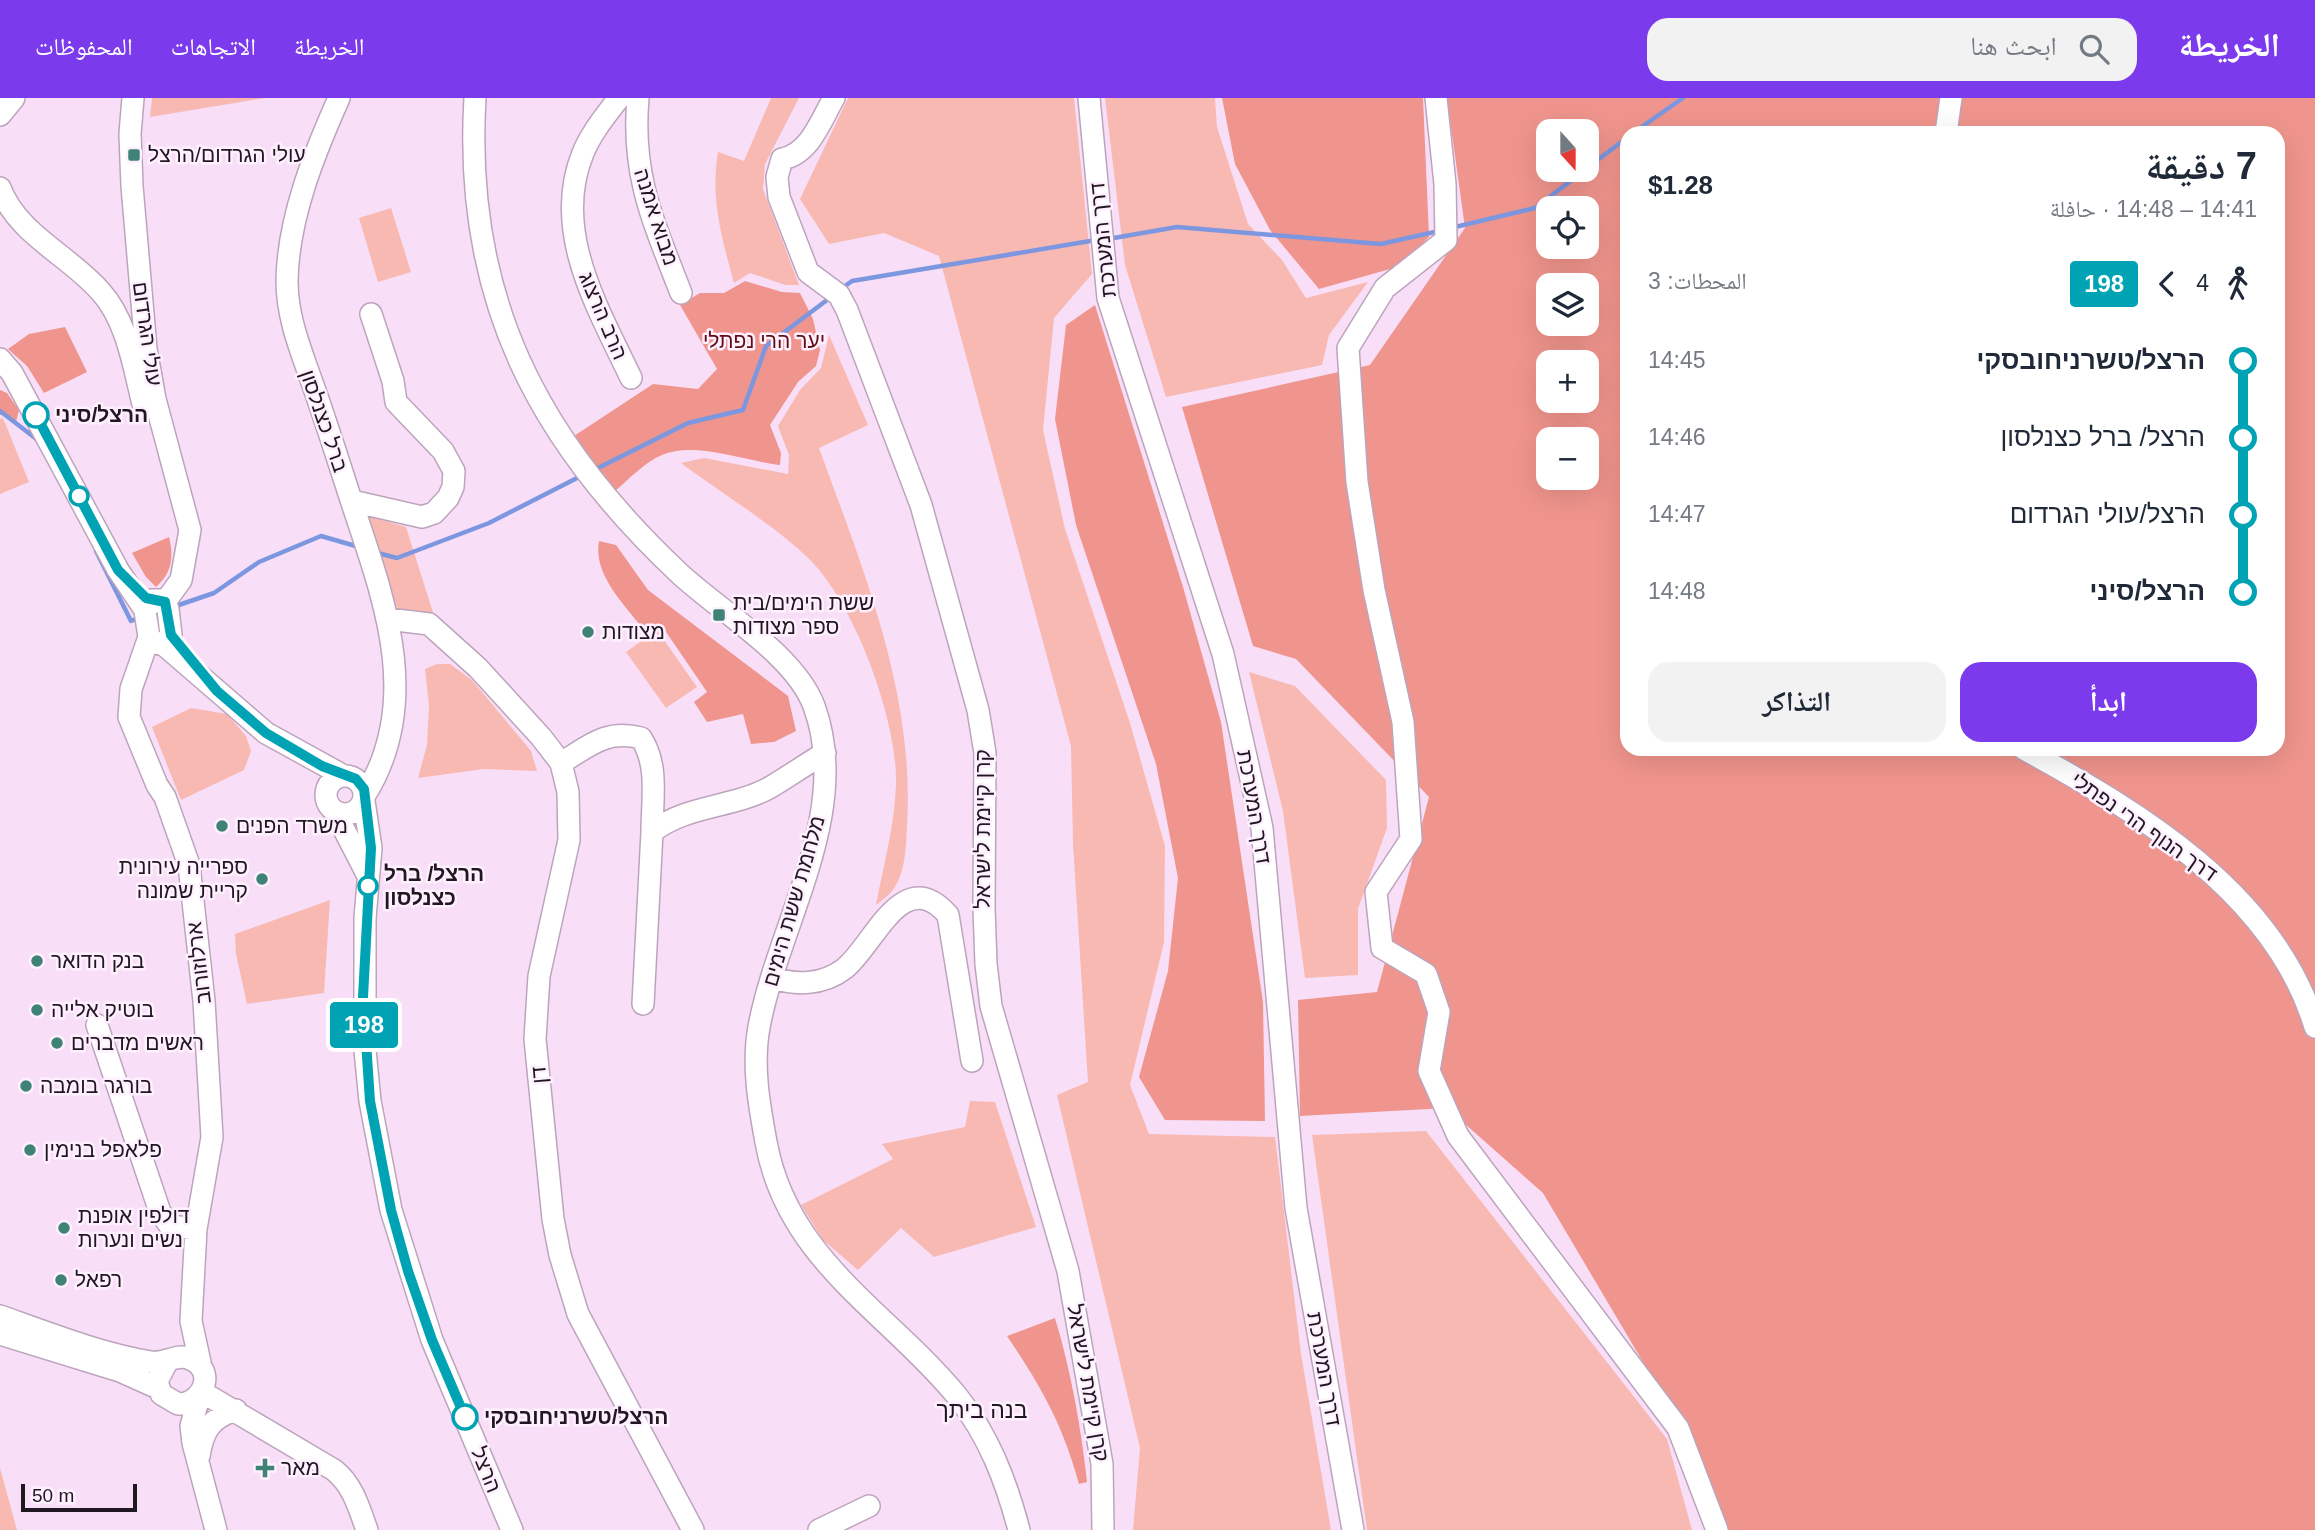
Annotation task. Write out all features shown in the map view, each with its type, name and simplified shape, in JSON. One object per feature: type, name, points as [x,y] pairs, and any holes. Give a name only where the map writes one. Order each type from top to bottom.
[{"type":"street","points":[[0,115],[14,98]]},
{"type":"street","name":"עולי הגרדום","points":[[133,98],[130,134],[132,186],[146,349],[155,399],[190,530],[181,580],[154,604]]},
{"type":"street","name":"ברל כצנלסון","points":[[339,98],[314,155],[292,244],[287,281],[298,346],[378,580],[396,666],[397,695],[392,728],[378,774],[365,798]]},
{"type":"street","name":"מלחמת ששת הימים","points":[[475,98],[473,163],[483,251],[508,331],[533,394],[577,464],[600,492],[680,574],[793,669],[814,705],[825,753],[822,808],[815,842],[772,977],[759,1028],[754,1065],[767,1149],[796,1222],[812,1248],[839,1280],[957,1396],[998,1461],[1019,1530]]},
{"type":"street","name":"הרב הרצוג","points":[[619,98],[584,151],[573,186],[573,228],[585,282],[631,378]]},
{"type":"street","name":"מבוא אמנה","points":[[638,98],[635,149],[641,182],[681,293]]},
{"type":"street","name":"קרן קיימת לישראל","points":[[834,98],[806,146],[793,157],[782,159],[777,177],[779,197],[808,272],[839,295],[848,310],[921,505],[978,710],[985,753],[984,908],[986,964],[992,1006],[1070,1282],[1102,1464],[1103,1530]]},
{"type":"street","name":"דרך המערכת","points":[[1089,98],[1108,298],[1223,654],[1262,828],[1296,1208],[1353,1530]]},
{"type":"street","points":[[1436,98],[1445,184],[1446,240],[1385,288],[1348,348],[1357,482],[1374,590],[1403,722],[1411,839],[1376,892],[1382,947],[1426,974],[1439,1012],[1429,1071],[1458,1136],[1678,1428],[1717,1530]]},
{"type":"street","points":[[1947,126],[1951,98]]},
{"type":"street","points":[[0,188],[19,222],[82,272],[103,294],[118,320],[167,495],[174,509],[187,518]]},
{"type":"street","points":[[352,501],[422,517],[433,513],[453,487],[454,471],[443,452],[396,402],[393,381],[371,314]]},
{"type":"street","points":[[0,359],[24,393],[118,570],[154,604],[160,641],[129,708]]},
{"type":"street","points":[[0,380],[24,393]]},
{"type":"street","name":"דן","points":[[387,619],[429,624],[478,668],[561,763],[568,792],[569,840],[542,964],[536,1017],[553,1219],[560,1255],[578,1314],[693,1530]]},
{"type":"street","points":[[396,666],[410,638],[422,631],[444,638]]},
{"type":"street","name":"הרצל","points":[[160,641],[217,691]]},
{"type":"street","name":"הרצל","points":[[160,641],[266,733],[293,750],[347,776]]},
{"type":"street","name":"ארלוזורוב","points":[[160,641],[131,689],[129,708],[131,725],[157,785],[165,797],[189,865],[204,1001],[212,1137],[196,1229],[191,1321],[202,1385],[191,1426],[195,1452],[216,1530]]},
{"type":"street","points":[[145,669],[159,661],[185,662]]},
{"type":"street","points":[[561,763],[606,736],[626,734],[641,738],[650,752],[652,832],[643,1004]]},
{"type":"street","points":[[347,776],[361,784],[365,798],[352,814],[331,805],[332,781],[347,776],[386,746]]},
{"type":"street","name":"הרצל","points":[[293,750],[315,776],[368,878]]},
{"type":"street","points":[[652,832],[667,820],[682,814],[769,788],[825,753]]},
{"type":"street","name":"דרך הנוף הרי נפתלי","points":[[2036,756],[2113,801],[2229,887],[2280,954],[2306,1001],[2315,1027]]},
{"type":"street","name":"הרצל","points":[[365,798],[371,848],[363,997],[365,1050],[370,1101],[391,1210],[432,1340],[512,1530]]},
{"type":"street","points":[[772,977],[791,984],[830,976],[845,968],[901,903],[915,898],[939,904],[948,915],[972,1060]]},
{"type":"street","points":[[97,1025],[160,1212],[170,1226],[196,1229]]},
{"type":"street","points":[[0,1315],[153,1363],[190,1358],[202,1385],[344,1479],[367,1530]]},
{"type":"street","name":"ארלוזורוב","points":[[171,1360],[191,1321]]},
{"type":"street","points":[[0,1334],[128,1373],[186,1404],[202,1385]]},
{"type":"street","points":[[165,1395],[158,1374],[171,1360]]},
{"type":"street","name":"ארלוזורוב","points":[[165,1395],[195,1452]]},
{"type":"street","points":[[195,1452],[211,1421],[236,1410]]},
{"type":"street","points":[[819,1530],[869,1506]]},
{"type":"shaded area","points":[[152,98],[265,98],[150,117]]},
{"type":"shaded area","points":[[771,98],[799,98],[765,164],[763,189],[799,285],[785,285],[750,273],[734,283],[716,203],[718,152],[744,161]]},
{"type":"shaded area","points":[[848,98],[1074,98],[1092,274],[1054,318],[1043,430],[1065,529],[1130,723],[1165,846],[1164,942],[1130,1085],[1149,1134],[1275,1137],[1301,1354],[1331,1530],[1133,1530],[1140,1448],[1057,1095],[1088,1082],[1073,844],[1071,746],[939,256],[884,233],[829,244],[800,199]]},
{"type":"shaded area","points":[[1105,98],[1215,98],[1217,127],[1248,224],[1282,260],[1306,298],[1368,282],[1329,335],[1322,365],[1166,397],[1125,265]]},
{"type":"shaded area","points":[[391,208],[411,272],[378,282],[359,218]]},
{"type":"shaded area","points":[[829,335],[868,425],[819,448],[882,632],[903,727],[907,776],[906,849],[899,880],[893,890],[876,905],[893,815],[895,758],[881,695],[856,630],[840,601],[806,556],[762,520],[681,463],[704,458],[788,474],[789,455],[778,426],[800,390],[821,368]]},
{"type":"shaded area","points":[[3,418],[29,482],[0,494],[0,419]]},
{"type":"shaded area","points":[[365,515],[406,527],[436,622],[407,617],[395,605]]},
{"type":"shaded area","points":[[657,630],[697,687],[666,708],[626,652]]},
{"type":"shaded area","points":[[437,664],[450,664],[472,680],[531,751],[537,771],[484,769],[418,778],[427,745],[429,706],[425,669]]},
{"type":"shaded area","points":[[1249,672],[1295,686],[1386,780],[1387,828],[1358,909],[1358,975],[1305,978],[1283,811]]},
{"type":"shaded area","points":[[191,708],[227,714],[246,736],[251,751],[244,770],[181,800],[152,727]]},
{"type":"shaded area","points":[[330,900],[324,993],[247,1004],[236,954],[235,934]]},
{"type":"shaded area","points":[[970,1101],[995,1102],[1036,1227],[934,1257],[901,1228],[858,1270],[823,1240],[801,1205],[893,1159],[882,1144],[965,1127]]},
{"type":"shaded area","points":[[1426,1131],[1667,1439],[1692,1530],[1367,1530],[1312,1135]]},
{"type":"shaded area","points":[[0,1468],[17,1530],[0,1530]]},
{"type":"green space","points":[[1222,98],[1423,98],[1429,237],[1401,266],[1319,289],[1270,230],[1235,164]]},
{"type":"green space","points":[[1447,98],[2315,98],[2315,1530],[1725,1530],[1685,1433],[1543,1193],[1447,1108],[1300,1116],[1298,1000],[1377,992],[1429,797],[1296,659],[1253,646],[1182,407],[1370,365],[1465,228]]},
{"type":"green space","name":"יער הרי נפתלי","points":[[745,281],[782,292],[800,293],[813,319],[820,350],[816,366],[798,382],[770,425],[781,453],[780,465],[720,453],[675,451],[649,462],[614,492],[574,436],[653,384],[698,389],[717,369],[680,305],[700,293],[724,293]]},
{"type":"green space","points":[[1095,305],[1183,587],[1221,722],[1263,1002],[1265,1121],[1165,1120],[1139,1077],[1168,971],[1178,878],[1156,764],[1076,525],[1055,419],[1066,325]]},
{"type":"green space","points":[[65,327],[87,372],[44,393],[27,366],[8,349],[29,334]]},
{"type":"green space","points":[[0,390],[7,393],[19,410],[16,422],[7,414],[0,415]]},
{"type":"green space","points":[[169,537],[170,564],[156,587],[146,577],[132,553]]},
{"type":"green space","points":[[599,541],[616,545],[648,590],[788,696],[796,731],[774,742],[751,744],[743,714],[707,722],[694,702],[707,692],[662,626],[640,625],[610,586],[600,564]]},
{"type":"green space","points":[[1055,1318],[1071,1379],[1082,1441],[1087,1482],[1079,1484],[1066,1442],[1050,1407],[1007,1336]]},
{"type":"waterway","points":[[1643,126],[1683,98]]},
{"type":"waterway","points":[[1600,158],[1620,143]]},
{"type":"waterway","points":[[1451,228],[1535,208],[1569,182]]},
{"type":"waterway","points":[[1108,239],[1177,227],[1381,244],[1439,231]]},
{"type":"waterway","points":[[841,289],[852,281],[1096,240]]},
{"type":"waterway","points":[[592,471],[688,423],[743,410],[766,346],[831,297]]},
{"type":"waterway","points":[[0,411],[39,441]]},
{"type":"waterway","points":[[374,552],[397,558],[489,523],[581,476]]},
{"type":"waterway","points":[[173,607],[214,593],[259,562],[321,536],[359,547]]},
{"type":"waterway","points":[[96,551],[131,621],[138,618]]},
{"type":"bus line","name":"198","points":[[36,415],[118,570],[146,598],[165,602],[171,635],[217,691],[266,733],[322,766],[356,779],[364,789],[371,848],[365,918],[363,997],[370,1101],[391,1210],[408,1271],[432,1340],[465,1417]]},
{"type":"place","name":"עולי הגרדום/הרצל","points":[[134,155]]},
{"type":"place","name":"הרצל/סיני","points":[[36,415]]},
{"type":"place","name":"ששת הימים/בית ספר מצודות","points":[[719,615]]},
{"type":"place","name":"מצודות","points":[[588,632]]},
{"type":"place","name":"משרד הפנים","points":[[222,826]]},
{"type":"place","name":"ספרייה עירונית קריית שמונה","points":[[262,879]]},
{"type":"place","name":"הרצל/ ברל כצנלסון","points":[[368,886]]},
{"type":"place","name":"בנק הדואר","points":[[37,961]]},
{"type":"place","name":"בוטיק אלייה","points":[[37,1010]]},
{"type":"place","name":"ראשים מדברים","points":[[57,1043]]},
{"type":"place","name":"בורגר בומבה","points":[[26,1086]]},
{"type":"place","name":"פלאפל בנימין","points":[[30,1150]]},
{"type":"place","name":"דולפין אופנת נשים ונערות","points":[[64,1228]]},
{"type":"place","name":"רפאל","points":[[61,1280]]},
{"type":"place","name":"הרצל/טשרניחובסקי","points":[[465,1417]]},
{"type":"place","name":"מאר","points":[[265,1468]]},
{"type":"district","name":"בנה ביתך","points":[[982,1410]]}]
